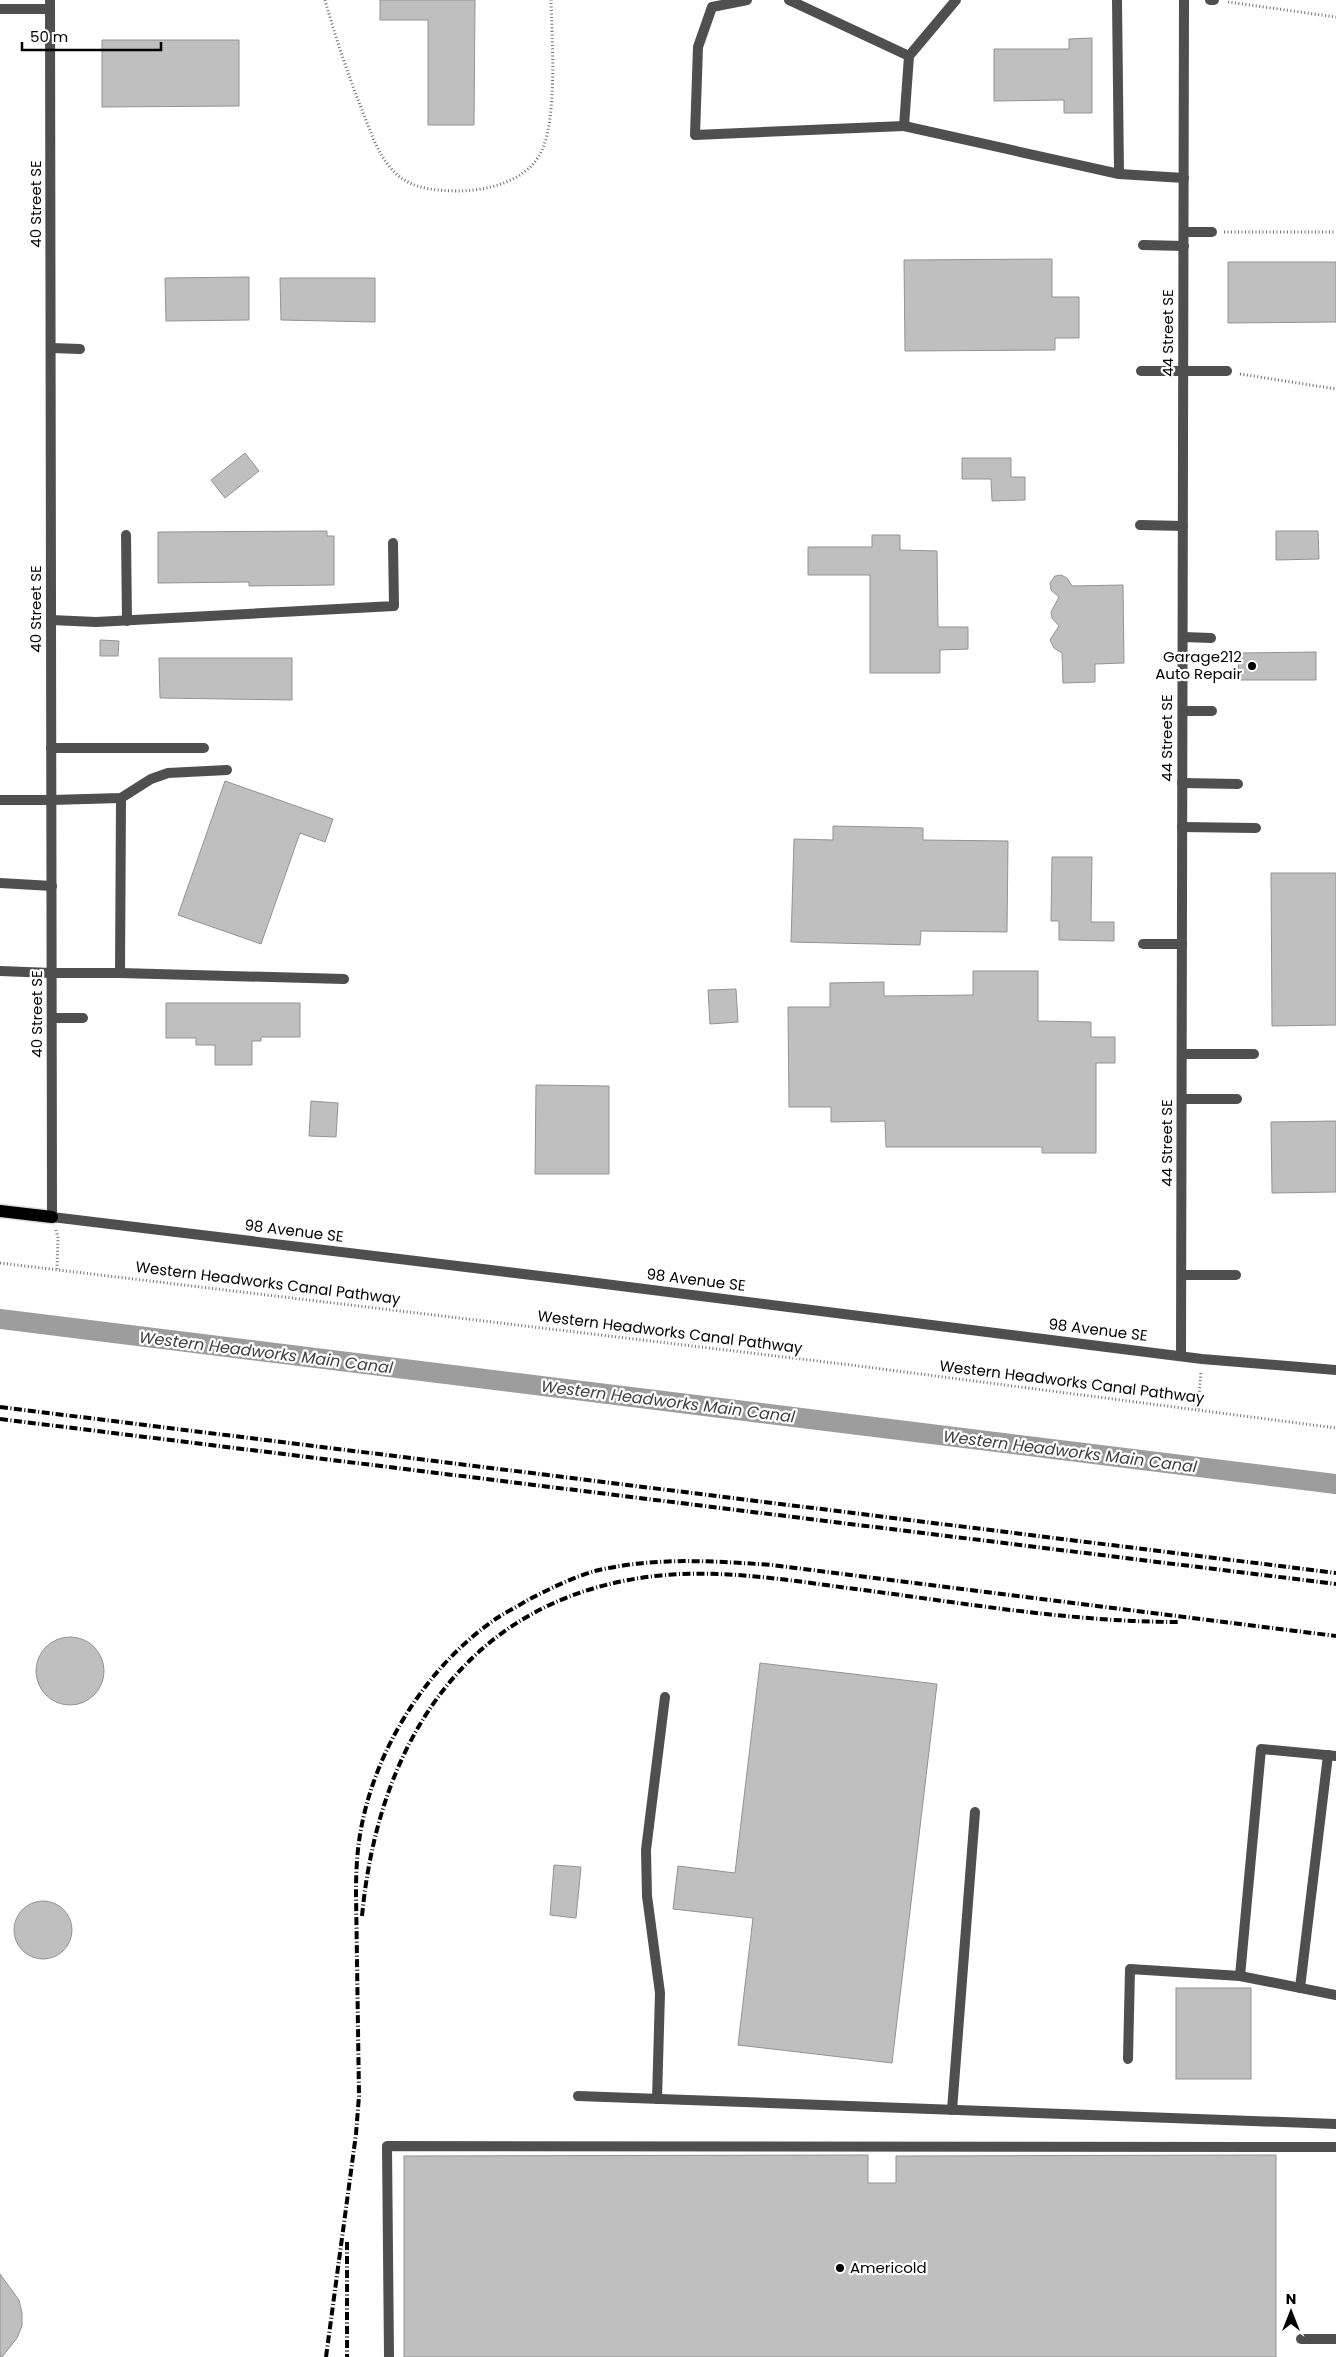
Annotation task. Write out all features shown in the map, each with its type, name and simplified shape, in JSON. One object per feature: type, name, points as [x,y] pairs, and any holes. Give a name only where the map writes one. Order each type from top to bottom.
[{"type":"main road","points":[[0,1211],[52,1217]]},
{"type":"street","points":[[747,0],[712,8],[698,47],[695,135],[904,126],[1119,174],[1184,178]]},
{"type":"street","points":[[789,0],[909,56]]},
{"type":"street","points":[[904,126],[909,56],[956,0]]},
{"type":"street","points":[[1117,0],[1119,174]]},
{"type":"street","name":"44 Street SE","points":[[1181,1355],[1184,0]]},
{"type":"street","points":[[0,9],[50,4]]},
{"type":"street","name":"40 Street SE","points":[[50,4],[52,1217]]},
{"type":"street","points":[[1184,232],[1212,232]]},
{"type":"street","points":[[1143,245],[1184,246]]},
{"type":"street","points":[[51,348],[80,348]]},
{"type":"street","points":[[1141,371],[1227,371]]},
{"type":"street","points":[[1140,525],[1183,526]]},
{"type":"street","points":[[126,535],[127,621]]},
{"type":"street","points":[[51,620],[127,621],[394,606],[393,543]]},
{"type":"street","points":[[1183,637],[1211,638]]},
{"type":"street","points":[[1182,711],[1212,711]]},
{"type":"street","points":[[52,748],[204,748]]},
{"type":"street","points":[[0,800],[121,798],[143,783],[168,773],[228,770]]},
{"type":"street","points":[[1182,783],[1238,784]]},
{"type":"street","points":[[120,973],[121,798]]},
{"type":"street","points":[[1182,827],[1256,828]]},
{"type":"street","points":[[0,883],[52,886]]},
{"type":"street","points":[[1143,944],[1182,944]]},
{"type":"street","points":[[0,971],[344,979]]},
{"type":"street","points":[[52,1018],[83,1018]]},
{"type":"street","points":[[1182,1054],[1254,1054]]},
{"type":"street","points":[[1182,1099],[1237,1099]]},
{"type":"street","name":"98 Avenue SE","points":[[52,1217],[1202,1359],[1336,1370]]},
{"type":"street","points":[[1182,1275],[1236,1275]]},
{"type":"street","points":[[657,2099],[660,1993],[647,1896],[646,1850],[665,1697]]},
{"type":"street","points":[[1240,1976],[1262,1749],[1332,1755],[1300,1988]]},
{"type":"street","points":[[952,2110],[975,1812]]},
{"type":"street","points":[[1128,2059],[1130,1969],[1240,1976],[1336,1995]]},
{"type":"street","points":[[578,2096],[1336,2124]]},
{"type":"street","points":[[389,2357],[387,2146],[1336,2147]]},
{"type":"street","points":[[1301,2339],[1336,2339]]},
{"type":"path","points":[[325,0],[354,90],[375,141],[389,166],[400,178],[422,189],[469,191],[490,188],[510,180],[534,163],[544,147],[550,108],[552,63],[551,0]]},
{"type":"path","points":[[1214,0],[1336,17]]},
{"type":"path","points":[[1212,232],[1336,232]]},
{"type":"path","points":[[1227,371],[1336,389]]},
{"type":"path","points":[[52,1217],[58,1238],[56,1269]]},
{"type":"path","name":"Western Headworks Canal Pathway","points":[[0,1263],[1198,1409],[1336,1428]]},
{"type":"path","points":[[1198,1409],[1202,1359]]},
{"type":"building","points":[[380,0],[475,0],[474,125],[428,125],[428,20],[380,20]]},
{"type":"building","points":[[1092,38],[1092,113],[1064,113],[1064,100],[994,101],[994,49],[1069,49],[1069,39]]},
{"type":"building","points":[[102,40],[239,40],[239,106],[102,107]]},
{"type":"building","points":[[1052,259],[1052,297],[1079,297],[1079,338],[1055,338],[1055,350],[905,351],[904,260]]},
{"type":"building","points":[[1228,262],[1336,262],[1336,322],[1228,323]]},
{"type":"building","points":[[249,277],[249,320],[166,321],[165,278]]},
{"type":"building","points":[[280,278],[375,278],[375,322],[281,320]]},
{"type":"building","points":[[245,453],[259,471],[225,498],[211,480]]},
{"type":"building","points":[[962,458],[1011,458],[1011,477],[1025,477],[1025,500],[992,501],[991,479],[962,479]]},
{"type":"building","points":[[327,531],[327,536],[334,536],[334,585],[249,586],[249,582],[158,583],[158,532]]},
{"type":"building","points":[[1276,531],[1318,531],[1319,559],[1276,560]]},
{"type":"building","points":[[872,535],[900,535],[900,550],[937,551],[938,627],[968,627],[968,649],[940,650],[940,673],[870,673],[870,575],[808,575],[808,547],[872,547]]},
{"type":"building","points":[[1061,575],[1067,578],[1072,586],[1123,585],[1124,663],[1095,664],[1095,682],[1063,683],[1062,653],[1054,648],[1050,640],[1059,626],[1052,618],[1051,612],[1059,597],[1051,590],[1050,583],[1055,576]]},
{"type":"building","points":[[100,640],[119,641],[118,656],[100,656]]},
{"type":"building","points":[[1316,652],[1316,680],[1239,680],[1238,653]]},
{"type":"building","points":[[159,658],[292,658],[292,700],[160,698]]},
{"type":"building","points":[[225,781],[333,819],[325,842],[300,833],[261,944],[178,915]]},
{"type":"building","points":[[833,826],[923,828],[923,840],[1008,841],[1007,932],[921,931],[920,945],[791,942],[794,839],[833,840]]},
{"type":"building","points":[[1052,857],[1092,857],[1091,922],[1114,922],[1114,941],[1059,940],[1059,921],[1051,921]]},
{"type":"building","points":[[1271,873],[1336,873],[1336,1025],[1272,1026]]},
{"type":"building","points":[[973,971],[1038,971],[1038,1021],[1091,1022],[1091,1037],[1115,1037],[1115,1063],[1096,1063],[1096,1153],[1042,1153],[1042,1147],[886,1147],[885,1121],[831,1122],[831,1107],[789,1107],[788,1007],[830,1007],[830,983],[884,982],[884,996],[973,995]]},
{"type":"building","points":[[736,989],[738,1022],[710,1024],[708,990]]},
{"type":"building","points":[[166,1003],[300,1003],[300,1037],[261,1037],[261,1041],[252,1041],[252,1065],[215,1065],[215,1045],[196,1045],[196,1038],[166,1038]]},
{"type":"building","points":[[536,1085],[609,1086],[609,1174],[535,1174]]},
{"type":"building","points":[[311,1101],[338,1103],[336,1137],[309,1136]]},
{"type":"building","points":[[1336,1121],[1336,1192],[1272,1193],[1271,1122]]},
{"type":"building","points":[[70,1637],[83,1640],[94,1647],[101,1658],[104,1671],[101,1684],[94,1695],[83,1702],[70,1705],[57,1702],[46,1695],[39,1684],[36,1671],[39,1658],[46,1647],[57,1640]]},
{"type":"building","points":[[760,1663],[937,1684],[892,2063],[738,2045],[753,1918],[673,1909],[678,1866],[735,1873]]},
{"type":"building","points":[[554,1865],[581,1867],[576,1918],[550,1915]]},
{"type":"building","points":[[43,1901],[54,1903],[64,1909],[70,1919],[72,1930],[70,1941],[64,1951],[54,1957],[43,1959],[32,1957],[22,1951],[16,1941],[14,1930],[16,1919],[22,1909],[32,1903]]},
{"type":"building","points":[[1176,1988],[1251,1988],[1251,2079],[1176,2079]]},
{"type":"building","name":"Americold","points":[[868,2155],[868,2183],[896,2183],[896,2156],[1276,2155],[1276,2357],[404,2357],[404,2156]]},
{"type":"building","points":[[0,2274],[19,2300],[22,2313],[22,2326],[17,2338],[2,2357],[0,2357]]},
{"type":"waterway","name":"Western Headworks Main Canal","points":[[0,1319],[1336,1484]]},
{"type":"railway","points":[[0,1407],[1336,1573]]},
{"type":"railway","points":[[0,1419],[1336,1584]]},
{"type":"railway","points":[[326,2357],[356,2134],[359,2096],[356,1885],[361,1829],[368,1798],[392,1739],[409,1710],[449,1659],[472,1637],[497,1618],[553,1588],[599,1570],[642,1563],[707,1561],[772,1565],[1336,1636]]},
{"type":"railway","points":[[362,1916],[372,1850],[390,1789],[415,1733],[448,1684],[489,1643],[539,1610],[598,1587],[665,1575],[734,1575],[803,1582],[1054,1615],[1096,1619],[1179,1622]]},
{"type":"railway","points":[[347,2242],[347,2357]]},
{"type":"place","name":"Garage212 Auto Repair","points":[[1252,666]]},
{"type":"place","name":"Americold","points":[[840,2268]]}]
